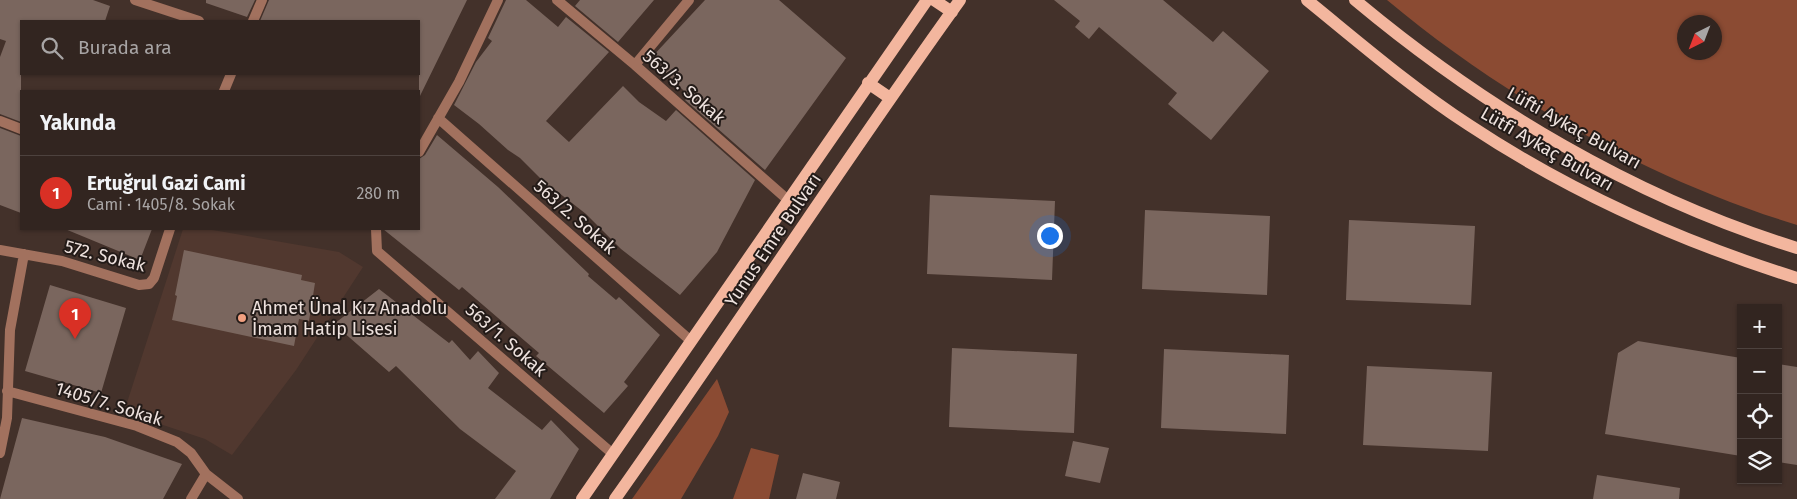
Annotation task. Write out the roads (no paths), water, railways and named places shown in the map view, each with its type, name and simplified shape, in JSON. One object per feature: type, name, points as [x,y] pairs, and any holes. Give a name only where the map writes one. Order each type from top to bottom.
[{"type":"main road","name":"Yunus Emre Bulvarı","points":[[582,499],[927,0]]},
{"type":"main road","points":[[934,0],[952,12]]},
{"type":"main road","name":"Yunus Emre Bulvarı","points":[[615,499],[725,344],[890,98],[960,0]]},
{"type":"main road","name":"Lütfi Aykaç Bulvarı","points":[[1307,0],[1410,84],[1469,126],[1606,203],[1694,244],[1797,278]]},
{"type":"main road","name":"Lüfti Aykaç Bulvarı","points":[[1355,0],[1456,79],[1518,119],[1575,151],[1647,189],[1797,248]]},
{"type":"main road","points":[[868,83],[890,98]]},
{"type":"street","points":[[135,0],[195,20]]},
{"type":"street","points":[[253,20],[262,0]]},
{"type":"street","points":[[420,150],[459,82],[498,0]]},
{"type":"street","name":"563/3. Sokak","points":[[557,0],[635,65],[788,200]]},
{"type":"street","points":[[635,65],[689,0]]},
{"type":"street","points":[[224,90],[231,75]]},
{"type":"street","name":"563/2. Sokak","points":[[438,118],[692,341]]},
{"type":"street","points":[[0,121],[20,129]]},
{"type":"street","name":"572. Sokak","points":[[24,254],[86,267],[139,285],[149,284],[154,278],[170,230]]},
{"type":"street","name":"563/1. Sokak","points":[[376,230],[377,251],[613,454]]},
{"type":"street","points":[[0,250],[24,254],[10,330],[5,437],[0,453]]},
{"type":"street","name":"1405/7. Sokak","points":[[8,392],[137,426],[177,442],[191,453],[206,474],[238,499]]},
{"type":"street","points":[[191,499],[206,474]]},
{"type":"place","name":"Ahmet Ünal Kız Anadolu İmam Hatip Lisesi","points":[[242,318]]},
{"type":"place","name":"Ertuğrul Gazi Cami","points":[[75,339]]}]
